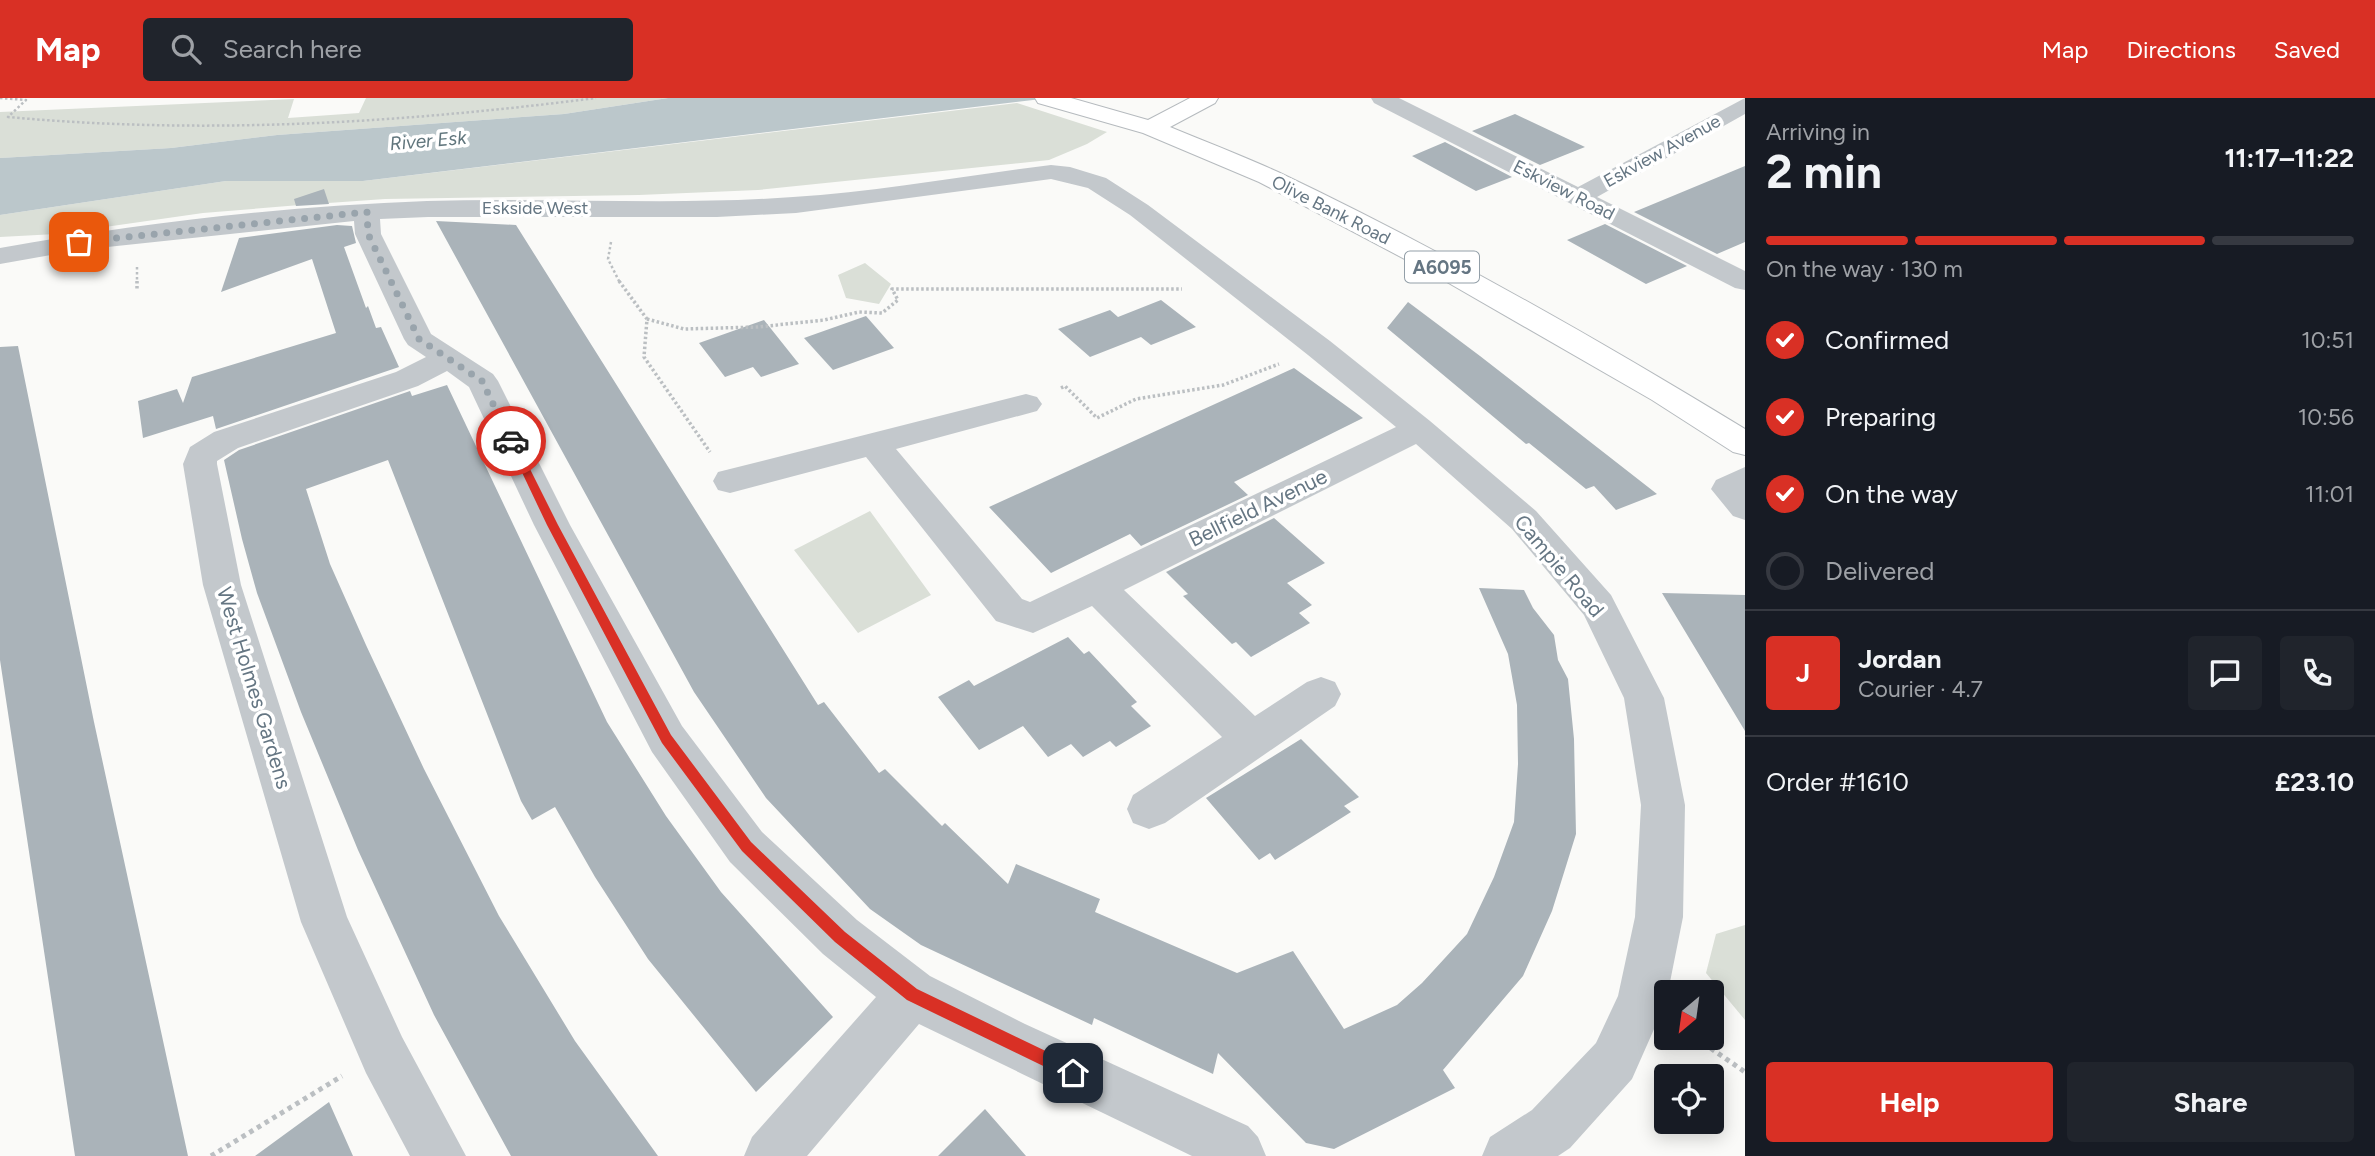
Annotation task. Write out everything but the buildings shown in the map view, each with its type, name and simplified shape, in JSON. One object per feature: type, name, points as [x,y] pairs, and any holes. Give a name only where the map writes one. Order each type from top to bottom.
[{"type":"main road","points":[[1151,128],[1207,98]]},
{"type":"main road","name":"Olive Bank Road","points":[[1056,101],[1151,128],[1268,177],[1443,268],[1663,393],[1745,444]]},
{"type":"street","name":"Eskview Road","points":[[1382,98],[1745,282]]},
{"type":"street","name":"Eskview Avenue","points":[[1579,197],[1745,105]]},
{"type":"street","name":"Eskside West","points":[[0,256],[79,242],[367,212],[716,209],[796,205],[1034,173],[1070,174]]},
{"type":"street","name":"Campie Road","points":[[1070,174],[1097,183],[1129,203],[1242,289],[1419,429],[1524,520],[1598,606],[1644,698],[1663,805],[1659,917],[1642,1000],[1614,1061],[1551,1129],[1509,1156]]},
{"type":"street","points":[[367,212],[368,234],[419,339],[482,381],[552,525],[675,750],[746,847],[840,937],[912,994],[1007,1042],[1229,1145],[1240,1156]]},
{"type":"street","name":"West Holmes Gardens","points":[[439,1156],[384,1055],[325,922],[222,585],[200,464],[202,454],[226,440],[407,379],[447,359]]},
{"type":"street","points":[[730,481],[1026,404]]},
{"type":"street","name":"Bellfield Avenue","points":[[873,443],[1009,610],[1033,618],[1419,429]]},
{"type":"street","points":[[1745,479],[1728,489],[1745,507]]},
{"type":"street","points":[[1097,587],[1252,740]]},
{"type":"street","points":[[1149,809],[1321,694]]},
{"type":"street","points":[[771,1156],[912,994]]},
{"type":"path","points":[[0,98],[26,100],[8,117],[125,126],[194,127],[285,125],[506,110],[596,98]]},
{"type":"path","points":[[631,208],[612,239],[608,259],[615,277],[647,319],[684,329],[758,327],[824,320],[859,312],[882,313],[898,300],[892,289],[1242,289]]},
{"type":"path","points":[[137,266],[137,289]]},
{"type":"path","points":[[647,319],[645,357],[730,481]]},
{"type":"path","points":[[1026,404],[1065,386],[1097,418],[1136,400],[1223,385],[1319,348]]},
{"type":"path","points":[[1713,1050],[1745,1072]]},
{"type":"path","points":[[211,1156],[319,1087],[384,1055]]},
{"type":"shaded area","points":[[366,98],[668,98],[564,114],[277,135],[171,148],[0,158],[0,112],[294,99],[288,118],[359,113]]},
{"type":"shaded area","points":[[1017,103],[1107,132],[1087,144],[1049,160],[758,190],[639,195],[385,199],[203,213],[56,234],[0,237],[0,215],[226,181],[363,181]]},
{"type":"shaded area","points":[[865,263],[891,284],[879,304],[846,298],[838,275]]},
{"type":"shaded area","points":[[870,511],[931,595],[858,633],[794,550]]},
{"type":"shaded area","points":[[1745,925],[1745,1020],[1724,995],[1724,980],[1712,980],[1706,973],[1716,934]]},
{"type":"water","name":"River Esk","points":[[668,98],[1050,98],[363,181],[226,181],[0,215],[0,158],[171,148],[277,135],[564,114]]},
{"type":"way so far","points":[[79,242],[367,212],[368,234],[419,339],[482,381],[511,441]]},
{"type":"route","points":[[511,441],[552,525],[667,739],[746,847],[840,937],[912,994],[1073,1073]]}]
